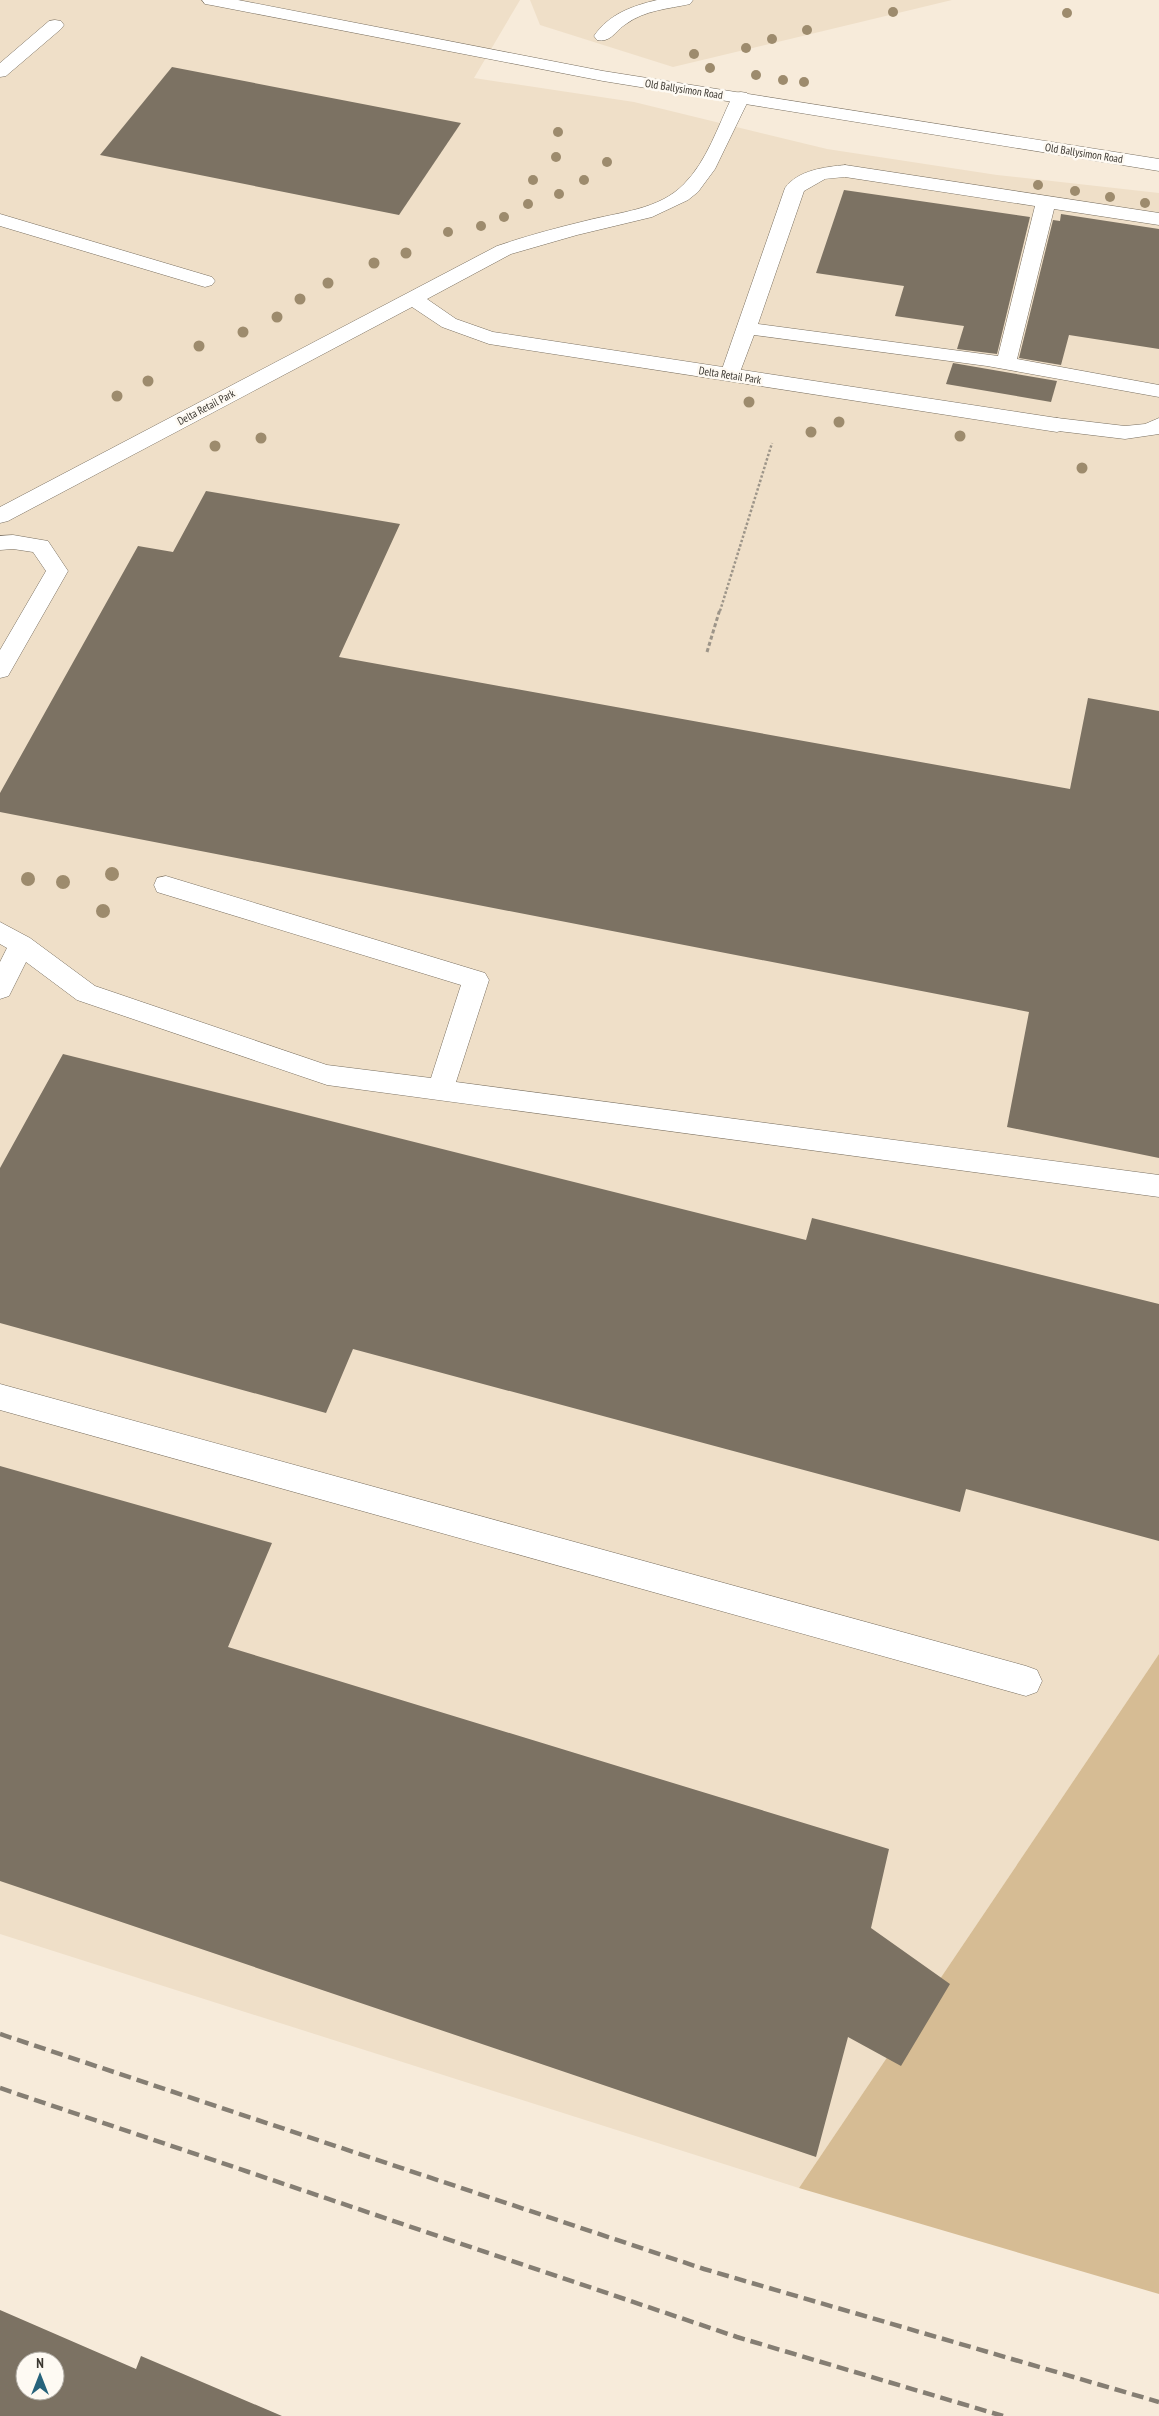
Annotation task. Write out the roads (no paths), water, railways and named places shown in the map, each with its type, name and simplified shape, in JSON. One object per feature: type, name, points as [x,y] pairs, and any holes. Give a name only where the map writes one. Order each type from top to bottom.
[{"type":"street","name":"Old Ballysimon Road","points":[[211,0],[592,74],[1159,165]]},
{"type":"street","points":[[603,36],[610,26],[626,14],[684,0]]},
{"type":"street","points":[[0,72],[55,25]]},
{"type":"street","name":"Delta Retail Park","points":[[0,516],[504,250],[546,237],[647,212],[673,201],[691,189],[703,171],[741,97]]},
{"type":"street","points":[[730,376],[791,198],[795,188],[805,179],[822,173],[846,171],[1159,219]]},
{"type":"street","points":[[1006,364],[1046,202]]},
{"type":"street","points":[[0,220],[205,281]]},
{"type":"street","name":"Delta Retail Park","points":[[412,298],[450,323],[489,338],[1105,432],[1130,432],[1155,428],[1159,425]]},
{"type":"street","points":[[745,328],[1006,364],[1159,391]]},
{"type":"street","points":[[0,543],[13,542],[40,546],[57,571],[0,670]]},
{"type":"street","points":[[166,885],[476,980],[440,1090]]},
{"type":"street","points":[[0,932],[22,945],[86,993],[327,1075],[1159,1186]]},
{"type":"street","points":[[0,990],[22,945]]},
{"type":"street","points":[[0,1398],[1026,1681]]},
{"type":"railway","points":[[0,2034],[704,2269],[1159,2402]]},
{"type":"railway","points":[[0,2088],[737,2337],[1003,2416]]}]
